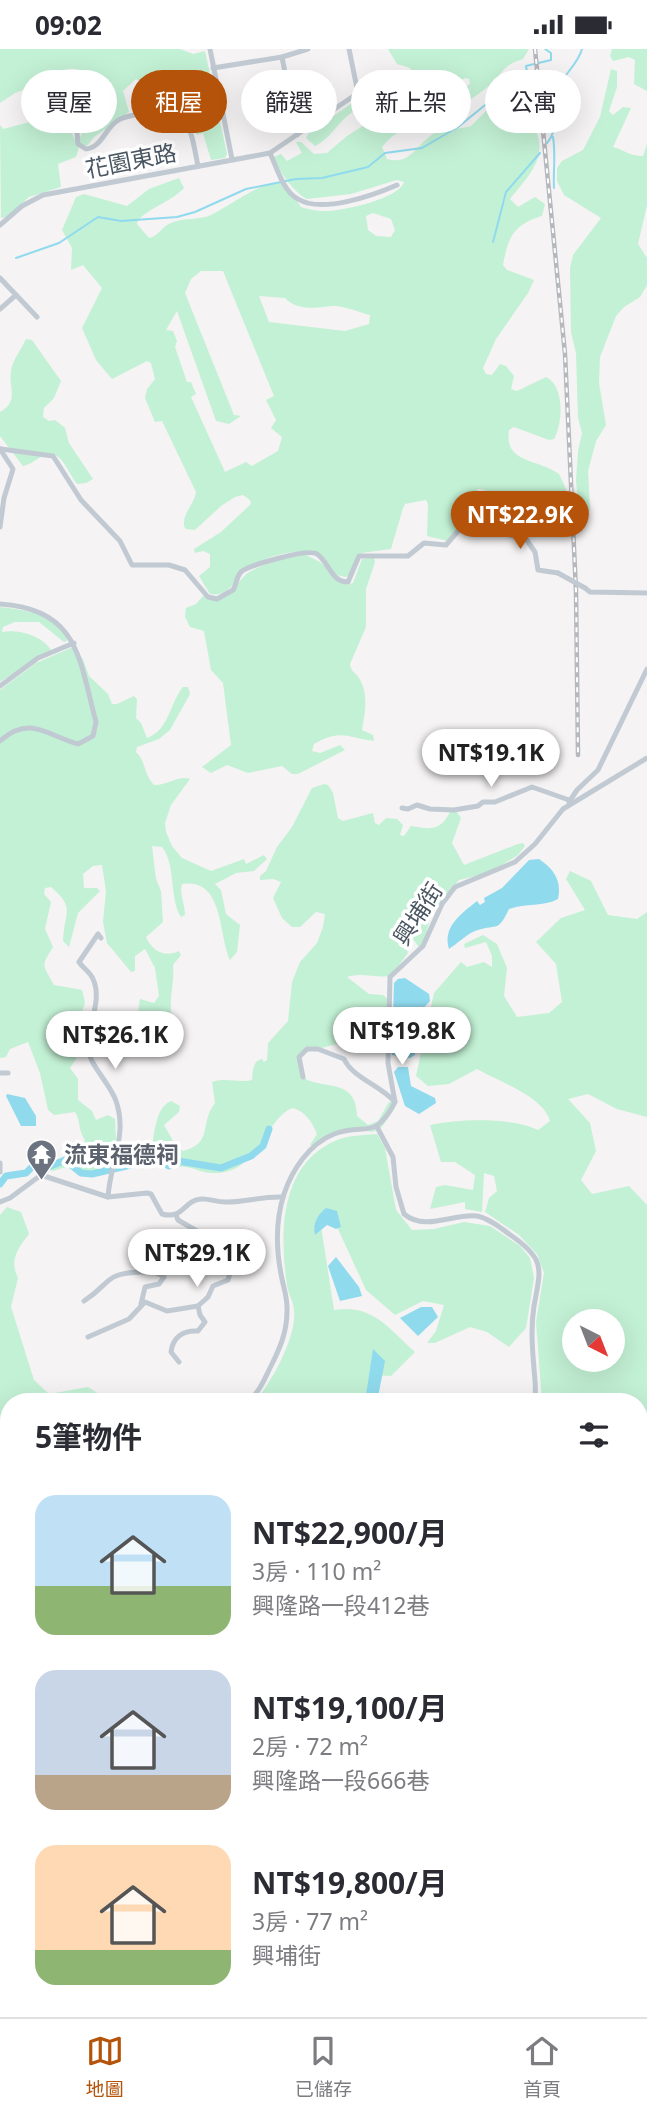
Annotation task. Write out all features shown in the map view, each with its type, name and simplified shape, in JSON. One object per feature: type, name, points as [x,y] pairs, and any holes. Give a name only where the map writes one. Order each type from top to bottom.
[{"type":"street","points":[[210,49],[232,159]]},
{"type":"street","points":[[213,68],[282,57],[308,49]]},
{"type":"street","points":[[349,49],[353,70]]},
{"type":"street","points":[[282,57],[297,135]]},
{"type":"street","name":"花園東路","points":[[0,225],[22,206],[43,195],[270,153],[351,98]]},
{"type":"street","points":[[117,122],[121,118],[170,111],[181,116],[189,127],[198,166]]},
{"type":"street","points":[[78,133],[78,144],[86,149],[93,148],[107,133]]},
{"type":"street","points":[[270,153],[287,187],[297,199],[310,204],[354,201],[397,185]]},
{"type":"street","points":[[0,278],[37,317]]},
{"type":"street","points":[[0,309],[16,295]]},
{"type":"street","points":[[0,449],[53,456],[81,500],[120,541],[132,565],[169,565],[185,570],[208,597],[214,599],[233,590],[238,576],[247,569],[283,557],[310,552],[317,554],[337,579],[348,582],[359,556],[408,556],[424,543],[446,545],[464,524],[523,537],[533,546],[538,570],[558,573],[590,592],[647,593]]},
{"type":"street","points":[[0,449],[12,464],[13,473],[4,498],[0,527]]},
{"type":"street","points":[[0,604],[15,605],[44,614],[63,628],[74,643],[96,722],[93,736],[78,744],[35,727],[16,730],[0,741]]},
{"type":"street","points":[[0,686],[38,658],[74,643]]},
{"type":"street","points":[[402,808],[408,809],[417,805],[430,809],[454,810],[478,806],[483,802],[495,802],[532,787],[568,802],[598,770],[647,669]]},
{"type":"street","name":"興埔街","points":[[395,1102],[388,1063],[390,977],[423,946],[442,904],[455,887],[515,862],[535,843],[568,802],[647,758]]},
{"type":"street","points":[[577,790],[577,795],[583,796]]},
{"type":"street","points":[[101,938],[98,934],[79,962],[94,981],[95,1007],[88,1035],[88,1051],[91,1061],[101,1072],[115,1099],[119,1112],[121,1133],[114,1156],[108,1197]]},
{"type":"street","points":[[256,1393],[264,1384],[282,1345],[288,1313],[278,1247],[283,1197],[298,1164],[325,1139],[344,1132],[367,1131],[377,1127],[395,1102],[388,1093],[349,1069],[344,1059],[318,1049],[307,1049],[299,1057],[303,1077]]},
{"type":"street","points":[[0,1073],[8,1073]]},
{"type":"street","points":[[377,1127],[391,1149],[396,1187],[404,1215],[415,1220],[438,1222],[471,1216],[484,1218],[511,1235],[535,1258],[541,1279],[533,1329],[532,1366],[536,1393]]},
{"type":"street","points":[[0,1163],[0,1172]]},
{"type":"street","points":[[0,1202],[10,1198],[41,1175],[108,1197],[151,1194],[162,1214],[176,1215],[202,1198],[218,1203],[283,1197]]},
{"type":"street","points":[[141,1304],[151,1303],[167,1311],[198,1306],[208,1297],[213,1286],[228,1280],[230,1269],[209,1238],[178,1220],[176,1215]]},
{"type":"street","points":[[83,1301],[116,1273],[155,1271],[164,1277],[159,1283],[145,1287],[141,1304],[129,1319],[88,1337]]},
{"type":"street","points":[[179,1362],[171,1352],[172,1347],[182,1333],[198,1331],[204,1325],[198,1306]]},
{"type":"green space","points":[[0,49],[180,49],[193,54],[205,51],[209,70],[131,70],[131,84],[123,91],[129,112],[117,121],[117,70],[21,70],[21,91],[0,103]]},
{"type":"green space","points":[[388,49],[529,49],[523,59],[503,70],[485,70],[485,89],[471,99],[471,70],[410,68],[397,64]]},
{"type":"green space","points":[[612,49],[647,49],[647,91],[634,84],[635,60],[629,57],[613,61],[610,56]]},
{"type":"green space","points":[[611,69],[617,71],[617,87],[609,111],[613,115],[623,107],[631,108],[613,147],[643,156],[647,144],[647,205],[638,244],[647,258],[647,285],[640,297],[616,316],[600,357],[599,383],[606,425],[596,441],[588,471],[590,509],[588,515],[580,520],[576,481],[582,433],[578,418],[576,353],[571,332],[570,268],[573,255],[601,218],[564,195],[557,181],[557,168],[562,161],[583,150],[600,117]]},
{"type":"green space","points":[[351,104],[351,113],[337,126],[337,114]]},
{"type":"green space","points":[[485,112],[485,133],[536,133],[539,141],[538,159],[510,199],[518,207],[535,197],[545,204],[542,216],[525,223],[514,233],[507,246],[503,265],[507,270],[534,280],[496,339],[483,368],[486,374],[492,375],[500,364],[506,366],[514,376],[511,389],[517,391],[546,377],[557,388],[560,415],[554,439],[549,440],[514,427],[509,430],[509,441],[517,455],[559,474],[566,489],[565,513],[554,530],[539,537],[530,537],[518,528],[501,503],[486,491],[478,489],[456,525],[459,528],[448,541],[427,536],[426,500],[405,504],[391,549],[361,553],[349,576],[337,575],[317,552],[292,552],[253,565],[229,589],[210,594],[199,576],[210,567],[210,554],[203,551],[195,553],[194,549],[221,532],[251,504],[250,500],[243,495],[235,497],[195,530],[186,529],[185,517],[196,492],[162,421],[155,422],[145,398],[147,389],[155,379],[151,363],[147,361],[112,379],[96,360],[82,328],[102,288],[83,265],[71,270],[72,248],[62,230],[76,197],[84,194],[127,206],[149,189],[179,178],[184,188],[138,220],[137,224],[149,238],[171,223],[208,216],[270,183],[286,184],[301,207],[320,211],[355,207],[381,199],[400,188],[404,182],[397,180],[351,194],[307,199],[287,181],[274,157],[281,154],[287,161],[302,153],[296,142],[301,142],[314,154],[327,153],[352,133],[397,133],[382,147],[387,159],[395,160],[413,153],[435,133],[471,133],[471,126]],"holes":[[[373,213],[391,219],[395,230],[391,237],[376,236],[368,230],[366,216]],[[201,271],[223,271],[274,396],[266,400],[276,420],[271,428],[282,437],[278,451],[252,466],[246,462],[225,472],[191,397],[196,394],[191,382],[187,382],[175,347],[177,341],[173,331],[166,330],[177,311],[216,421],[229,424],[241,416],[234,415],[185,293],[191,279]],[[259,296],[285,298],[301,307],[346,308],[370,315],[369,324],[345,331],[269,322]]]},
{"type":"green space","points":[[21,124],[21,133],[73,133],[79,148],[76,157],[58,164],[61,187],[29,197],[7,217],[1,218],[0,125],[3,129]]},
{"type":"green space","points":[[82,133],[100,133],[88,145],[83,146],[79,141]]},
{"type":"green space","points":[[203,133],[223,133],[227,154],[225,158],[211,160]]},
{"type":"green space","points":[[331,133],[315,146],[306,138],[308,134]]},
{"type":"green space","points":[[26,339],[32,340],[61,381],[54,398],[44,408],[43,417],[49,421],[55,420],[65,428],[69,443],[93,479],[86,483],[77,484],[64,463],[55,455],[44,455],[23,466],[0,436],[0,412],[10,403],[12,394],[12,367]]},
{"type":"green space","points":[[306,555],[320,562],[347,585],[353,583],[362,559],[374,558],[366,589],[366,627],[350,664],[364,690],[362,730],[373,735],[374,741],[343,735],[323,739],[314,744],[312,751],[320,753],[340,745],[345,750],[298,774],[292,774],[282,766],[248,773],[227,765],[211,773],[202,767],[231,745],[223,683],[211,670],[204,631],[190,627],[185,617],[186,608],[196,604],[204,595],[215,598],[229,595],[246,575],[259,567]]},
{"type":"green space","points":[[0,607],[50,619],[64,632],[67,641],[64,642],[39,622],[15,622],[3,627],[2,632],[22,632],[36,637],[51,650],[0,682]]},
{"type":"green space","points":[[73,647],[83,659],[89,676],[108,694],[112,704],[134,696],[137,699],[136,718],[147,738],[160,729],[178,694],[183,687],[188,687],[190,694],[170,730],[159,739],[137,747],[136,752],[154,785],[181,778],[190,779],[171,805],[165,823],[172,846],[182,858],[211,871],[244,859],[246,864],[264,855],[267,859],[254,871],[236,873],[215,884],[221,890],[226,914],[240,925],[237,952],[230,960],[212,898],[196,884],[182,884],[185,915],[181,917],[166,854],[162,847],[152,846],[156,879],[161,891],[163,922],[146,937],[160,952],[169,954],[179,951],[181,955],[173,965],[172,1017],[167,1024],[142,1017],[138,1012],[140,999],[154,1003],[159,996],[155,968],[145,949],[135,956],[135,971],[131,972],[107,943],[103,922],[106,891],[102,865],[93,866],[83,874],[84,888],[97,888],[100,891],[78,913],[69,947],[63,941],[67,911],[64,900],[51,887],[45,888],[44,894],[51,902],[45,929],[53,947],[45,962],[45,969],[54,985],[82,990],[85,1002],[82,1013],[85,1017],[83,1030],[77,1036],[76,1059],[70,1068],[78,1079],[78,1100],[92,1111],[96,1120],[108,1115],[115,1119],[116,1141],[113,1151],[84,1160],[90,1164],[110,1161],[111,1167],[82,1175],[73,1165],[53,1171],[36,1164],[47,1159],[58,1161],[83,1146],[85,1140],[75,1112],[54,1115],[48,1110],[40,1073],[28,1042],[10,1049],[6,1057],[0,1058],[0,690],[36,663]]},
{"type":"green space","points":[[328,785],[333,793],[338,818],[343,821],[373,813],[375,823],[379,825],[386,818],[397,819],[403,825],[400,835],[404,836],[411,826],[433,828],[442,823],[450,812],[456,811],[461,818],[452,843],[464,865],[518,844],[523,843],[525,846],[518,855],[489,873],[459,880],[431,915],[424,942],[419,947],[406,930],[395,930],[408,953],[391,976],[347,977],[369,994],[383,995],[388,999],[387,1046],[344,1042],[303,1053],[299,1069],[307,1080],[341,1088],[347,1092],[356,1105],[357,1116],[368,1125],[378,1121],[389,1102],[395,1102],[395,1108],[381,1128],[373,1132],[360,1130],[335,1135],[314,1147],[310,1145],[317,1134],[313,1125],[305,1115],[293,1108],[276,1122],[251,1156],[228,1171],[209,1173],[162,1165],[155,1157],[153,1146],[157,1119],[164,1106],[171,1101],[180,1106],[179,1112],[164,1125],[176,1146],[183,1151],[199,1143],[215,1103],[212,1082],[252,1080],[255,1064],[262,1059],[264,1062],[267,1060],[268,1043],[288,1021],[292,982],[300,962],[317,943],[325,914],[316,912],[300,927],[292,927],[282,918],[273,898],[281,882],[273,879],[260,880],[260,876],[266,871],[277,847],[292,827],[312,788]]},
{"type":"green space","points":[[570,871],[591,881],[608,915],[637,919],[647,912],[647,1117],[617,1109],[588,1094],[568,1099],[590,1123],[596,1151],[581,1180],[592,1194],[629,1186],[647,1205],[647,1393],[541,1393],[536,1322],[544,1273],[537,1254],[519,1235],[485,1212],[489,1198],[497,1191],[494,1176],[484,1173],[482,1212],[465,1209],[465,1202],[430,1209],[436,1187],[445,1185],[473,1190],[475,1175],[455,1162],[441,1162],[430,1125],[485,1120],[514,1123],[538,1130],[550,1121],[546,1112],[530,1097],[477,1069],[449,1084],[428,1086],[416,1076],[434,993],[461,962],[467,967],[484,962],[492,967],[492,956],[486,942],[465,948],[464,944],[483,935],[497,944],[507,968],[504,996],[517,1017],[549,1013],[562,1002],[556,964],[536,942],[561,918],[585,910],[566,879]]},
{"type":"green space","points":[[377,1134],[385,1148],[396,1210],[412,1230],[434,1229],[464,1222],[490,1226],[520,1246],[530,1258],[534,1278],[526,1328],[509,1347],[487,1332],[470,1327],[435,1343],[427,1343],[436,1331],[444,1305],[423,1301],[395,1315],[366,1290],[333,1218],[320,1220],[334,1310],[348,1309],[370,1314],[415,1352],[391,1376],[373,1375],[373,1393],[261,1393],[282,1359],[294,1321],[283,1243],[288,1200],[295,1181],[305,1163],[320,1149],[340,1139]]},
{"type":"green space","points":[[7,1207],[21,1212],[29,1234],[18,1249],[15,1260],[18,1278],[11,1307],[34,1380],[48,1393],[0,1393],[0,1215]]},
{"type":"green space","points":[[88,1387],[97,1393],[55,1393]]},
{"type":"water","points":[[539,859],[556,876],[558,899],[509,909],[500,924],[474,931],[449,949],[448,934],[460,916],[477,901],[480,905],[485,902],[484,898],[502,888],[529,860]]},
{"type":"water","points":[[405,978],[429,994],[430,1001],[421,1011],[415,1026],[418,1033],[415,1055],[410,1058],[392,1055],[394,983]]},
{"type":"water","points":[[398,1067],[408,1067],[411,1086],[435,1098],[436,1103],[419,1114],[405,1106],[394,1072]]},
{"type":"water","points":[[7,1094],[25,1098],[36,1116],[36,1126],[21,1126]]},
{"type":"water","points":[[326,1208],[337,1211],[341,1227],[336,1229],[327,1225],[315,1235],[316,1220]]},
{"type":"water","points":[[336,1257],[359,1287],[362,1296],[340,1301],[328,1266]]},
{"type":"water","points":[[421,1307],[432,1307],[438,1317],[418,1336],[400,1318]]},
{"type":"water","points":[[373,1349],[385,1361],[379,1393],[366,1393]]},
{"type":"waterway","points":[[16,258],[59,243],[98,217],[121,221],[177,217],[195,212],[246,189],[296,179],[322,178],[368,167],[385,153],[422,148],[458,127],[495,97],[524,84],[528,78],[526,66],[551,60],[551,53],[545,49]]},
{"type":"waterway","points":[[547,143],[553,131],[556,93],[582,49]]},
{"type":"waterway","points":[[553,137],[554,188]]},
{"type":"waterway","points":[[493,242],[506,192],[540,153]]},
{"type":"waterway","points":[[0,1184],[6,1176],[26,1173],[34,1165],[46,1168],[65,1160],[81,1173],[92,1174],[135,1164],[150,1154],[169,1166],[178,1161],[221,1168],[251,1156],[263,1146],[269,1129]]},
{"type":"railway","points":[[535,49],[565,354],[576,591],[578,755]]},
{"type":"place","name":"流東福德祠","points":[[41,1182]]}]
